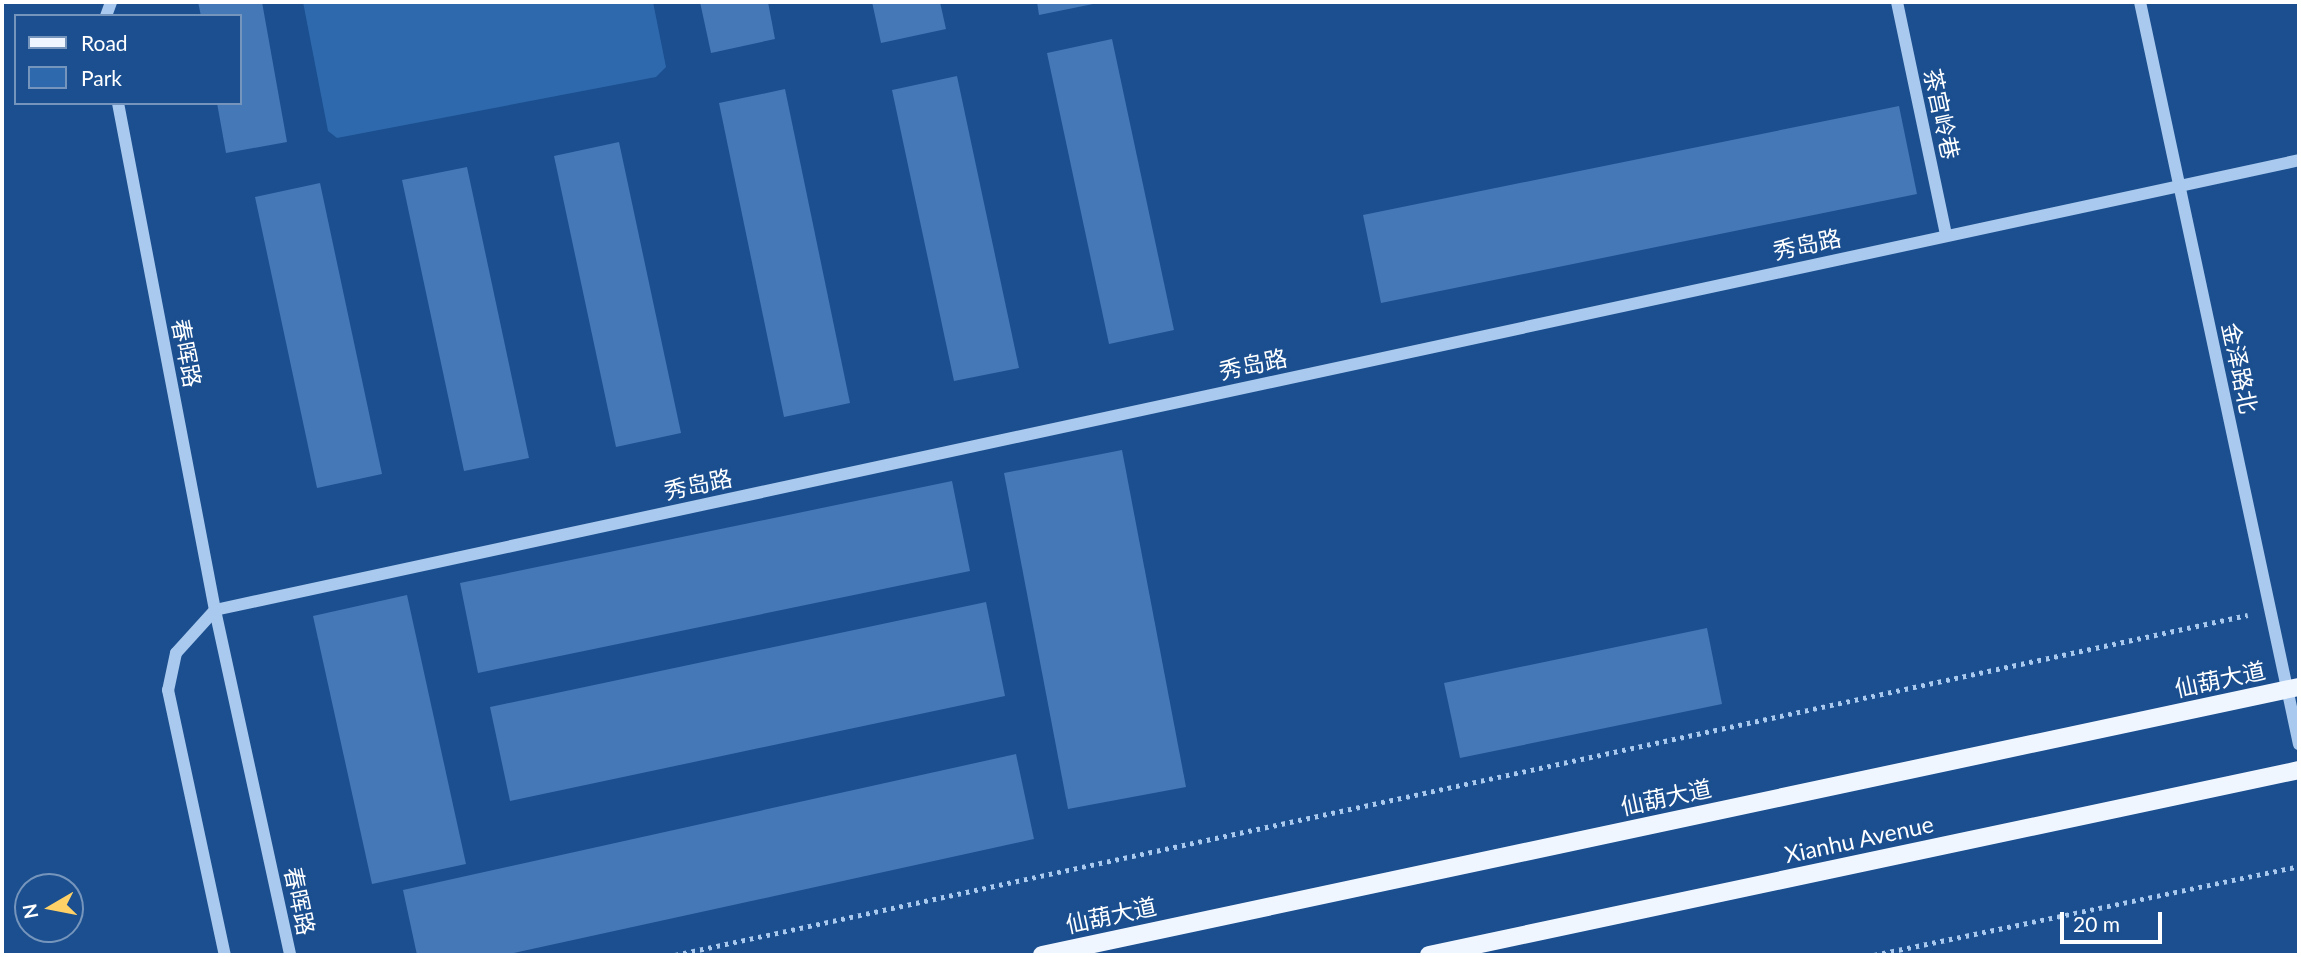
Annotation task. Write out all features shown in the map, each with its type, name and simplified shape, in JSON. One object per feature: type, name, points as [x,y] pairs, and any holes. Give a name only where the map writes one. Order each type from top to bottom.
[{"type":"main road","name":"仙葫大道","points":[[1042,955],[2294,688]]},
{"type":"main road","name":"Xianhu Avenue","points":[[1429,955],[2299,770]]},
{"type":"street","name":"茶宫岭巷","points":[[1897,2],[1946,235]]},
{"type":"street","name":"金泽路北","points":[[2140,2],[2271,610],[2294,688],[2299,744]]},
{"type":"street","name":"春晖路","points":[[118,105],[215,610],[290,955]]},
{"type":"street","name":"秀岛路","points":[[215,610],[2299,160]]},
{"type":"street","points":[[215,610],[176,653],[168,690],[225,955]]},
{"type":"path","points":[[675,955],[2271,610]]},
{"type":"path","points":[[1874,955],[2299,866]]},
{"type":"green space","points":[[303,2],[653,2],[666,67],[656,77],[337,138],[328,131]]},
{"type":"building","points":[[198,2],[262,2],[287,142],[226,153],[217,105],[242,105],[242,14],[201,14]]},
{"type":"building","points":[[700,2],[768,2],[775,39],[711,53]]},
{"type":"building","points":[[872,2],[940,2],[946,29],[881,43]]},
{"type":"building","points":[[1037,2],[1098,2],[1098,3],[1039,15]]},
{"type":"building","points":[[1112,39],[1174,330],[1109,344],[1047,53]]},
{"type":"building","points":[[957,76],[1019,368],[954,381],[892,90]]},
{"type":"building","points":[[785,89],[850,403],[784,417],[719,103]]},
{"type":"building","points":[[1899,106],[1917,194],[1381,303],[1363,215]]},
{"type":"building","points":[[619,142],[681,433],[616,447],[554,156]]},
{"type":"building","points":[[467,167],[529,458],[464,471],[402,180]]},
{"type":"building","points":[[320,183],[382,474],[317,488],[255,197]]},
{"type":"building","points":[[1122,450],[1186,787],[1068,809],[1004,473]]},
{"type":"building","points":[[952,481],[970,571],[478,673],[460,583]]},
{"type":"building","points":[[407,595],[466,864],[372,884],[313,616]]},
{"type":"building","points":[[986,602],[1005,696],[510,801],[490,707]]},
{"type":"building","points":[[1707,628],[1722,704],[1460,758],[1444,683]]},
{"type":"building","points":[[1016,754],[1034,839],[505,955],[417,955],[403,890]]}]
